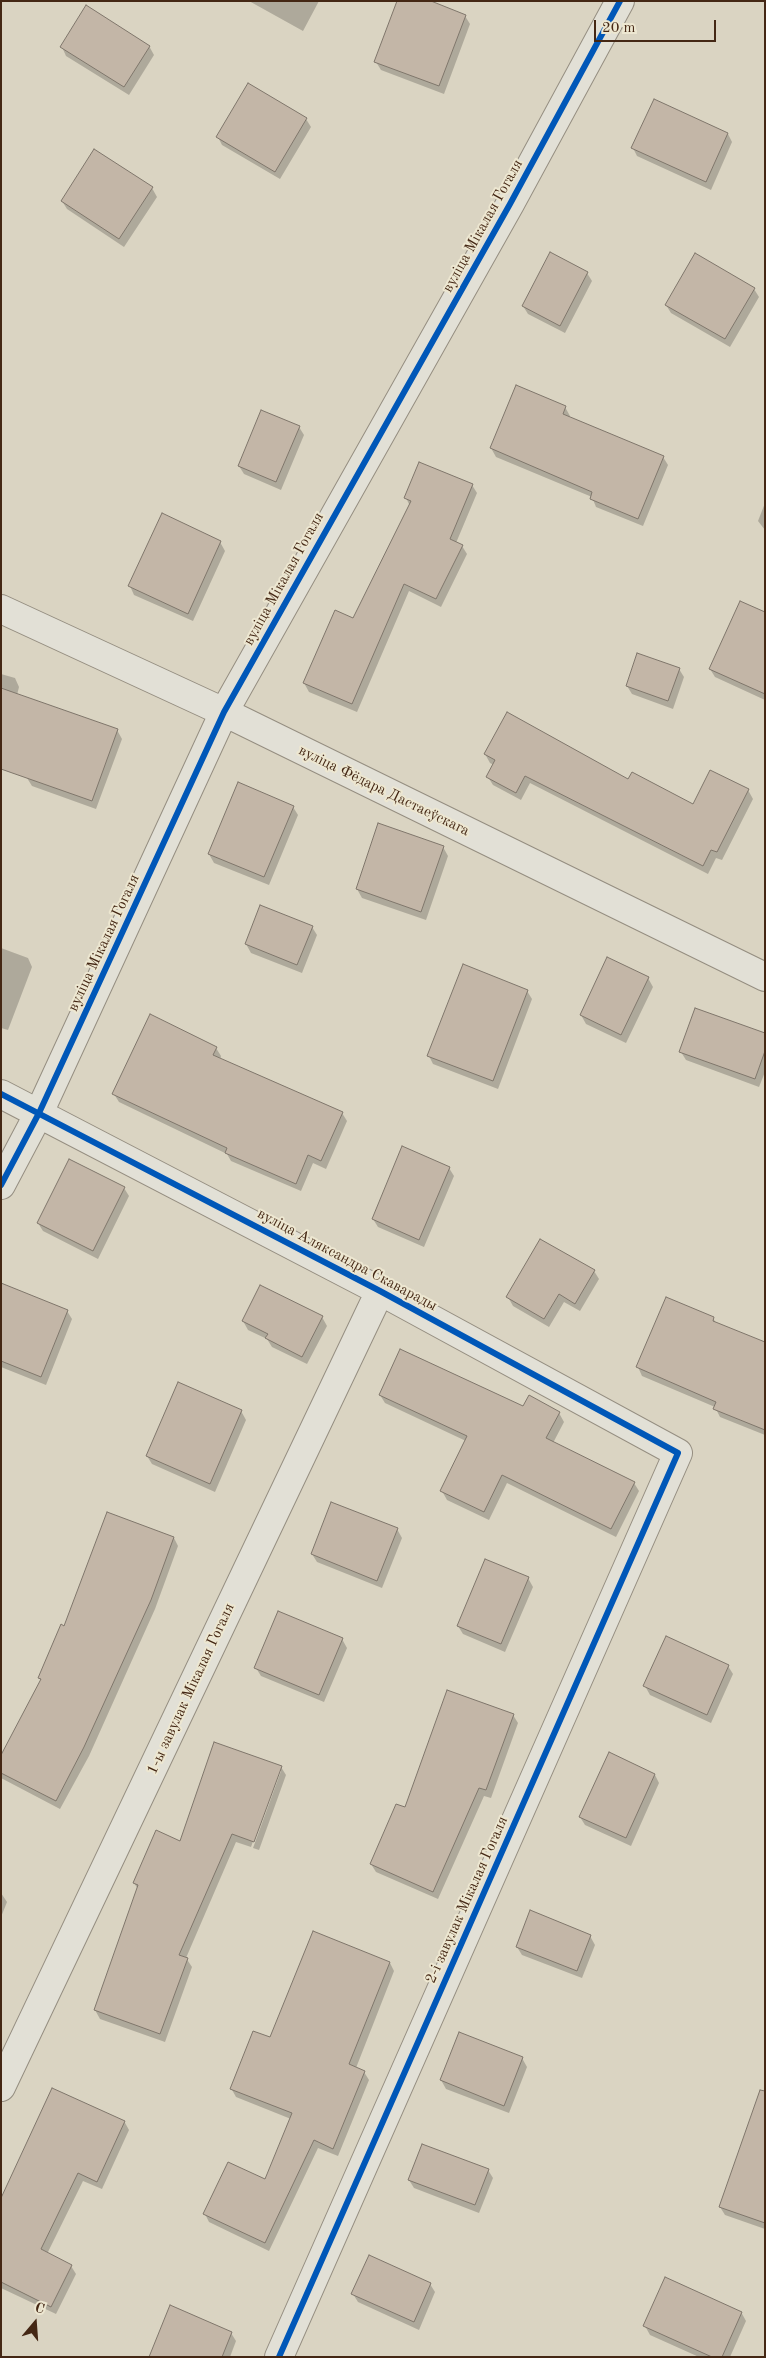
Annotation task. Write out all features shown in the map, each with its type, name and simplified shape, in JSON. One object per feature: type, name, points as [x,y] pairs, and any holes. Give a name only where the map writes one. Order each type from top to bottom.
[{"type":"street","name":"вуліца Мікалая Гогаля","points":[[1,1185],[39,1113],[224,712],[510,204],[620,1]]},
{"type":"street","name":"вуліца Фёдара Дастаеўскага","points":[[1,609],[224,712],[765,977]]},
{"type":"street","name":"вуліца Аляксандра Скаварады","points":[[1,1094],[380,1291],[678,1453]]},
{"type":"street","name":"1-ы завулак Мікалая Гогаля","points":[[1,2087],[380,1291]]},
{"type":"street","name":"2-і завулак Мікалая Гогаля","points":[[279,2357],[678,1453]]},
{"type":"building","points":[[397,1],[431,1],[466,15],[439,86],[374,62]]},
{"type":"building","points":[[86,5],[150,46],[124,87],[60,47]]},
{"type":"building","points":[[248,83],[307,118],[275,172],[216,137]]},
{"type":"building","points":[[654,99],[728,133],[706,182],[631,148]]},
{"type":"building","points":[[94,149],[153,187],[119,239],[61,201]]},
{"type":"building","points":[[550,252],[588,272],[560,326],[522,306]]},
{"type":"building","points":[[695,253],[755,288],[725,339],[665,305]]},
{"type":"building","points":[[516,385],[566,406],[563,414],[664,456],[638,519],[590,499],[592,492],[490,448]]},
{"type":"building","points":[[261,410],[300,426],[276,482],[238,466]]},
{"type":"building","points":[[419,462],[473,484],[450,539],[463,545],[436,599],[404,584],[352,704],[303,683],[335,610],[353,618],[411,501],[404,498]]},
{"type":"building","points":[[162,513],[221,541],[188,614],[128,586]]},
{"type":"building","points":[[740,601],[765,612],[765,694],[709,669]]},
{"type":"building","points":[[637,653],[680,668],[668,701],[626,686]]},
{"type":"building","points":[[1,688],[118,729],[92,801],[1,769]]},
{"type":"building","points":[[507,712],[628,779],[632,772],[693,804],[710,770],[749,789],[717,852],[711,850],[703,866],[525,776],[516,793],[486,777],[495,760],[484,754]]},
{"type":"building","points":[[238,782],[294,806],[264,877],[208,854]]},
{"type":"building","points":[[378,823],[444,846],[421,912],[356,889]]},
{"type":"building","points":[[260,905],[313,926],[297,965],[245,944]]},
{"type":"building","points":[[607,957],[649,977],[621,1035],[580,1015]]},
{"type":"building","points":[[463,964],[528,990],[493,1081],[427,1056]]},
{"type":"building","points":[[695,1008],[765,1033],[765,1051],[755,1079],[679,1052]]},
{"type":"building","points":[[150,1014],[217,1047],[213,1055],[343,1112],[321,1161],[308,1155],[296,1184],[225,1153],[227,1148],[112,1094]]},
{"type":"building","points":[[402,1146],[450,1167],[419,1240],[372,1219]]},
{"type":"building","points":[[69,1159],[125,1187],[93,1251],[37,1223]]},
{"type":"building","points":[[540,1239],[595,1270],[575,1304],[559,1294],[544,1319],[506,1297]]},
{"type":"building","points":[[1,1283],[68,1310],[41,1377],[1,1361]]},
{"type":"building","points":[[260,1285],[323,1316],[302,1357],[265,1338],[268,1334],[242,1321]]},
{"type":"building","points":[[666,1297],[714,1317],[713,1321],[765,1342],[765,1430],[713,1409],[716,1402],[636,1367]]},
{"type":"building","points":[[400,1349],[523,1406],[529,1395],[560,1412],[546,1438],[635,1482],[611,1529],[502,1475],[484,1512],[440,1491],[467,1436],[379,1395]]},
{"type":"building","points":[[178,1382],[242,1410],[210,1484],[146,1456]]},
{"type":"building","points":[[331,1502],[398,1528],[377,1581],[311,1554]]},
{"type":"building","points":[[107,1512],[174,1537],[151,1600],[84,1747],[56,1801],[1,1773],[1,1755],[41,1679],[38,1678],[61,1624],[64,1626]]},
{"type":"building","points":[[485,1559],[529,1577],[501,1644],[457,1626]]},
{"type":"building","points":[[278,1611],[343,1638],[319,1695],[254,1668]]},
{"type":"building","points":[[666,1636],[729,1665],[707,1715],[643,1686]]},
{"type":"building","points":[[447,1690],[514,1714],[486,1790],[479,1788],[433,1892],[370,1864],[396,1804],[405,1807]]},
{"type":"building","points":[[214,1742],[282,1766],[254,1842],[232,1834],[179,1955],[188,1958],[160,2034],[94,2010],[138,1885],[133,1883],[156,1830],[180,1841]]},
{"type":"building","points":[[609,1752],[655,1774],[626,1838],[579,1817]]},
{"type":"building","points":[[530,1910],[591,1935],[577,1971],[516,1947]]},
{"type":"building","points":[[313,1931],[390,1962],[349,2064],[365,2071],[333,2149],[314,2140],[265,2243],[203,2214],[228,2162],[265,2179],[292,2113],[230,2089],[253,2031],[270,2037]]},
{"type":"building","points":[[459,2032],[523,2057],[504,2106],[440,2080]]},
{"type":"building","points":[[52,2088],[125,2121],[97,2182],[78,2173],[41,2249],[72,2265],[51,2307],[1,2282],[1,2198]]},
{"type":"building","points":[[760,2090],[765,2091],[765,2223],[719,2207]]},
{"type":"building","points":[[422,2144],[489,2169],[475,2205],[408,2180]]},
{"type":"building","points":[[369,2255],[431,2283],[414,2322],[351,2294]]},
{"type":"building","points":[[665,2277],[742,2312],[722,2357],[712,2357],[643,2326]]},
{"type":"building","points":[[170,2305],[232,2332],[222,2357],[149,2357]]},
{"type":"cycle path","points":[[1,1185],[39,1113],[224,712],[510,204],[620,1]]},
{"type":"cycle path","points":[[1,1094],[380,1291],[678,1453],[279,2357]]}]
